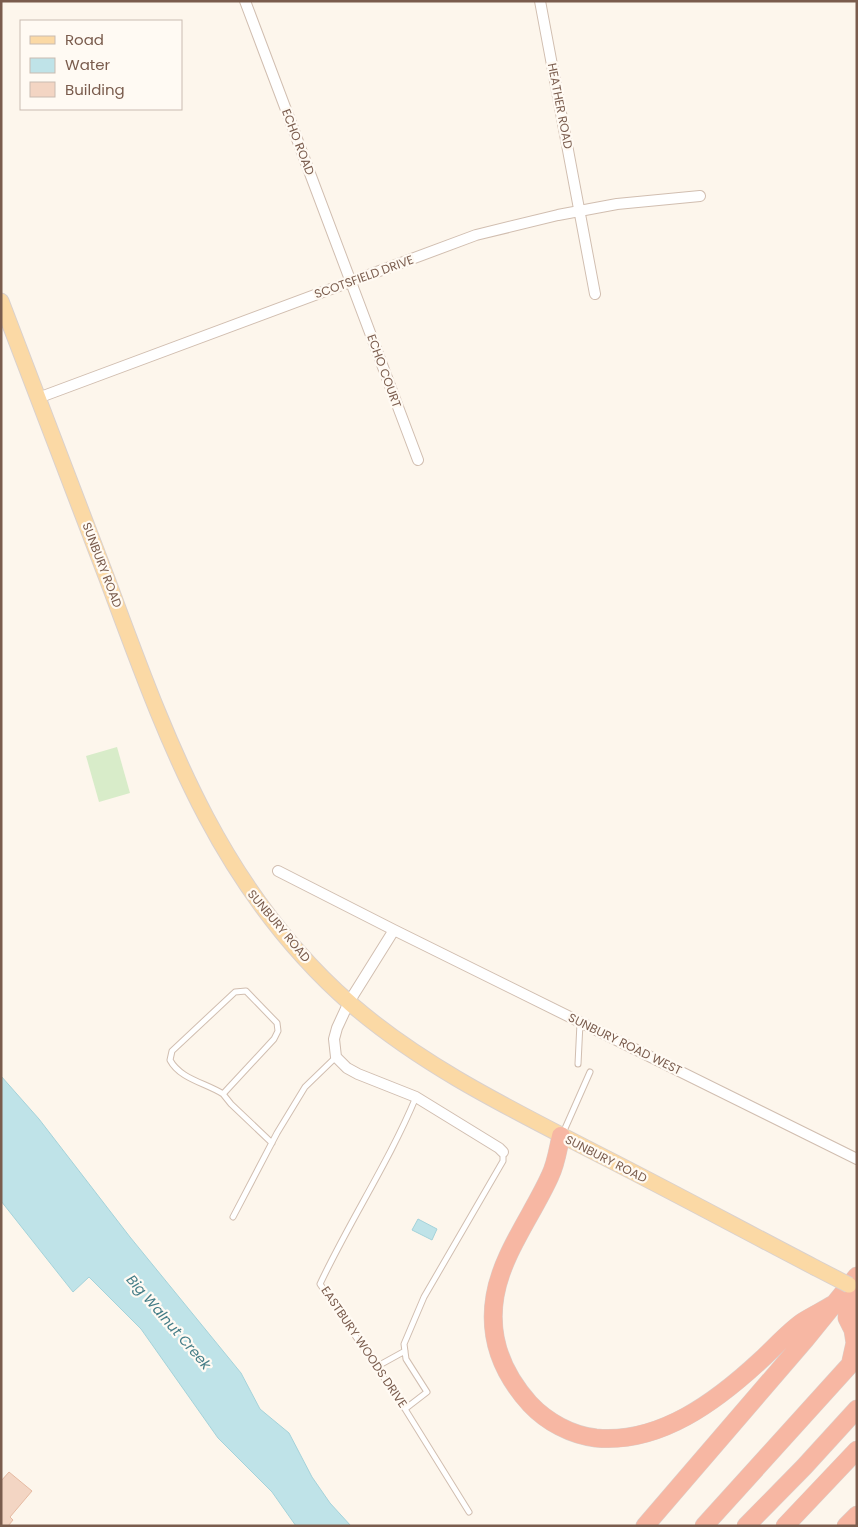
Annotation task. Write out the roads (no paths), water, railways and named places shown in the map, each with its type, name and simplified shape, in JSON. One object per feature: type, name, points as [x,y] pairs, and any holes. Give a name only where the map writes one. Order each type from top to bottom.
[{"type":"highway","points":[[561,1136],[551,1174],[502,1274],[496,1291],[493,1317],[494,1339],[498,1353],[511,1380],[532,1406],[559,1426],[579,1435],[602,1438],[626,1438],[660,1429],[707,1403],[759,1362],[803,1322],[834,1304]]},
{"type":"highway","points":[[645,1526],[854,1283]]},
{"type":"highway","points":[[704,1526],[854,1359],[855,1337],[847,1318],[854,1283]]},
{"type":"highway","points":[[746,1526],[857,1409]]},
{"type":"highway","points":[[785,1526],[857,1450]]},
{"type":"highway","points":[[846,1526],[857,1515]]},
{"type":"main road","name":"SUNBURY ROAD","points":[[1,301],[148,688],[196,799],[223,850],[261,907],[308,961],[349,1002],[385,1032],[446,1072],[505,1107],[814,1267],[854,1283]]},
{"type":"street","name":"ECHO ROAD","points":[[245,1],[351,283]]},
{"type":"street","name":"HEATHER ROAD","points":[[540,1],[595,294]]},
{"type":"street","name":"SCOTSFIELD DRIVE","points":[[38,398],[476,236],[617,204],[700,196]]},
{"type":"street","name":"ECHO COURT","points":[[351,283],[418,460]]},
{"type":"street","name":"SUNBURY ROAD WEST","points":[[278,871],[857,1158]]},
{"type":"street","points":[[394,930],[349,1002],[335,1032],[334,1048],[336,1057],[347,1068],[358,1074],[416,1097],[503,1152]]},
{"type":"lane","points":[[223,1094],[274,1040],[278,1031],[277,1023],[246,991],[235,992],[172,1051],[170,1060],[174,1068],[185,1076],[213,1087],[223,1094],[272,1143]]},
{"type":"lane","points":[[578,1064],[580,1022]]},
{"type":"lane","points":[[233,1217],[272,1143],[306,1087],[336,1057]]},
{"type":"lane","points":[[561,1136],[590,1072]]},
{"type":"lane","name":"EASTBURY WOODS DRIVE","points":[[416,1097],[402,1130],[334,1254],[320,1284],[406,1409],[468,1512]]},
{"type":"lane","points":[[406,1409],[427,1392],[406,1359],[404,1344],[424,1297],[503,1161],[503,1152]]},
{"type":"lane","points":[[376,1367],[405,1351]]},
{"type":"water","name":"Big Walnut Creek","points":[[1,1076],[39,1119],[130,1237],[241,1373],[260,1409],[289,1433],[312,1477],[330,1503],[351,1526],[296,1526],[272,1492],[218,1438],[141,1329],[89,1277],[73,1292],[1,1201]]},
{"type":"water","points":[[418,1219],[437,1229],[432,1240],[412,1230]]}]
